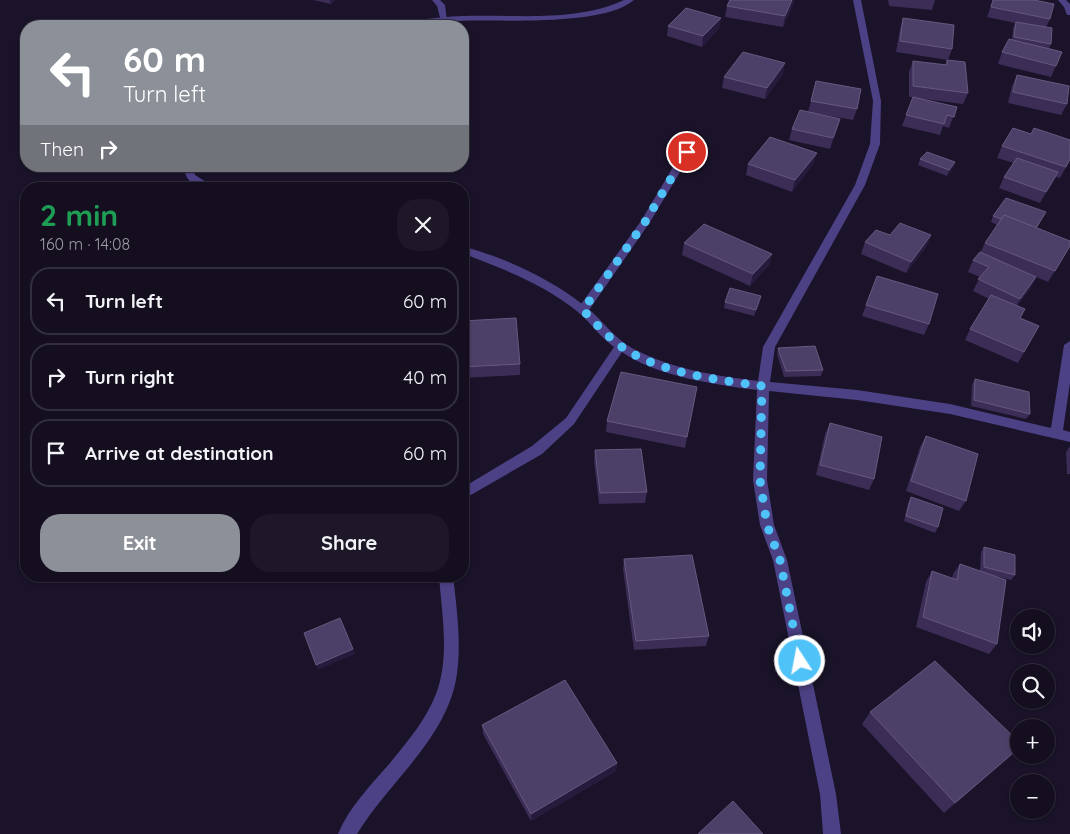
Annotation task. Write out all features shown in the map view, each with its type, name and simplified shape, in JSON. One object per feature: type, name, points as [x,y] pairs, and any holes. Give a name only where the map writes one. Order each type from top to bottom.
[{"type":"street","points":[[436,0],[441,5],[444,19]]},
{"type":"street","points":[[436,20],[565,16],[602,11],[630,0]]},
{"type":"street","points":[[832,834],[828,794],[780,560],[767,525],[760,480],[762,386],[769,347],[860,186],[875,144],[877,101],[857,0]]},
{"type":"street","points":[[1062,0],[1068,6],[1070,13]]},
{"type":"street","points":[[583,310],[645,222],[687,152]]},
{"type":"street","points":[[189,172],[190,176],[199,182]]},
{"type":"street","points":[[469,252],[514,269],[551,287],[583,310],[606,335],[634,355],[669,368],[716,380],[857,395],[950,409],[1070,437]]},
{"type":"street","points":[[469,491],[537,450],[570,421],[621,345]]},
{"type":"street","points":[[1056,433],[1070,345]]},
{"type":"street","points":[[346,834],[357,815],[421,736],[445,693],[451,651],[446,582]]},
{"type":"building","points":[[730,0],[792,0],[785,16],[727,6]]},
{"type":"building","points":[[993,0],[1034,0],[1054,4],[1050,19],[991,7]]},
{"type":"building","points":[[686,8],[721,18],[703,36],[668,26]]},
{"type":"building","points":[[903,18],[954,25],[952,49],[900,41]]},
{"type":"building","points":[[1016,22],[1052,28],[1051,44],[1014,37]]},
{"type":"building","points":[[1009,39],[1062,52],[1056,66],[1002,52]]},
{"type":"building","points":[[743,52],[785,63],[767,88],[724,77]]},
{"type":"building","points":[[947,60],[965,62],[968,93],[913,86],[913,61],[947,65]]},
{"type":"building","points":[[1017,75],[1069,86],[1067,104],[1013,92]]},
{"type":"building","points":[[816,81],[861,89],[857,109],[811,101]]},
{"type":"building","points":[[913,97],[957,107],[954,117],[947,115],[944,124],[906,115]]},
{"type":"building","points":[[800,110],[840,119],[833,138],[792,129]]},
{"type":"building","points":[[1013,128],[1031,134],[1034,128],[1070,140],[1070,159],[1066,167],[1002,146]]},
{"type":"building","points":[[770,137],[817,153],[795,180],[748,164]]},
{"type":"building","points":[[927,152],[955,162],[949,170],[920,159]]},
{"type":"building","points":[[1017,158],[1058,172],[1046,192],[1004,177]]},
{"type":"building","points":[[1006,198],[1046,212],[1036,228],[1004,215],[1001,219],[993,216]]},
{"type":"building","points":[[1004,215],[1070,241],[1070,246],[1055,271],[985,243]]},
{"type":"building","points":[[900,223],[931,235],[911,262],[865,242],[876,230],[890,235]]},
{"type":"building","points":[[704,224],[772,254],[753,274],[684,243]]},
{"type":"building","points":[[980,252],[1036,277],[1020,299],[978,279],[989,267],[973,260]]},
{"type":"building","points":[[877,276],[938,294],[929,324],[866,305]]},
{"type":"building","points":[[730,288],[761,296],[756,310],[725,302]]},
{"type":"building","points":[[991,295],[1025,309],[1020,318],[1039,326],[1024,352],[970,329]]},
{"type":"building","points":[[516,318],[520,364],[469,367],[469,321]]},
{"type":"building","points":[[815,346],[823,370],[786,371],[778,348]]},
{"type":"building","points":[[621,372],[697,387],[687,437],[607,421]]},
{"type":"building","points":[[975,379],[1029,392],[1030,414],[974,400]]},
{"type":"building","points":[[830,423],[882,437],[874,479],[820,465]]},
{"type":"building","points":[[926,436],[978,454],[966,501],[911,481]]},
{"type":"building","points":[[641,449],[647,492],[600,493],[595,450]]},
{"type":"building","points":[[911,497],[943,508],[938,527],[906,516]]},
{"type":"building","points":[[984,547],[1015,555],[1015,575],[984,567]]},
{"type":"building","points":[[692,555],[709,636],[636,641],[624,559]]},
{"type":"building","points":[[960,564],[1006,580],[997,644],[923,617],[932,571],[957,580]]},
{"type":"building","points":[[340,618],[353,649],[316,665],[304,633]]},
{"type":"building","points":[[935,661],[1010,733],[1010,756],[955,803],[870,712]]},
{"type":"building","points":[[565,680],[617,763],[531,814],[482,725]]},
{"type":"building","points":[[733,801],[763,834],[698,834]]},
{"type":"route","points":[[687,152],[645,222],[583,310],[606,335],[634,355],[669,368],[716,380],[762,386],[760,480],[767,525],[780,560],[800,661]]}]
